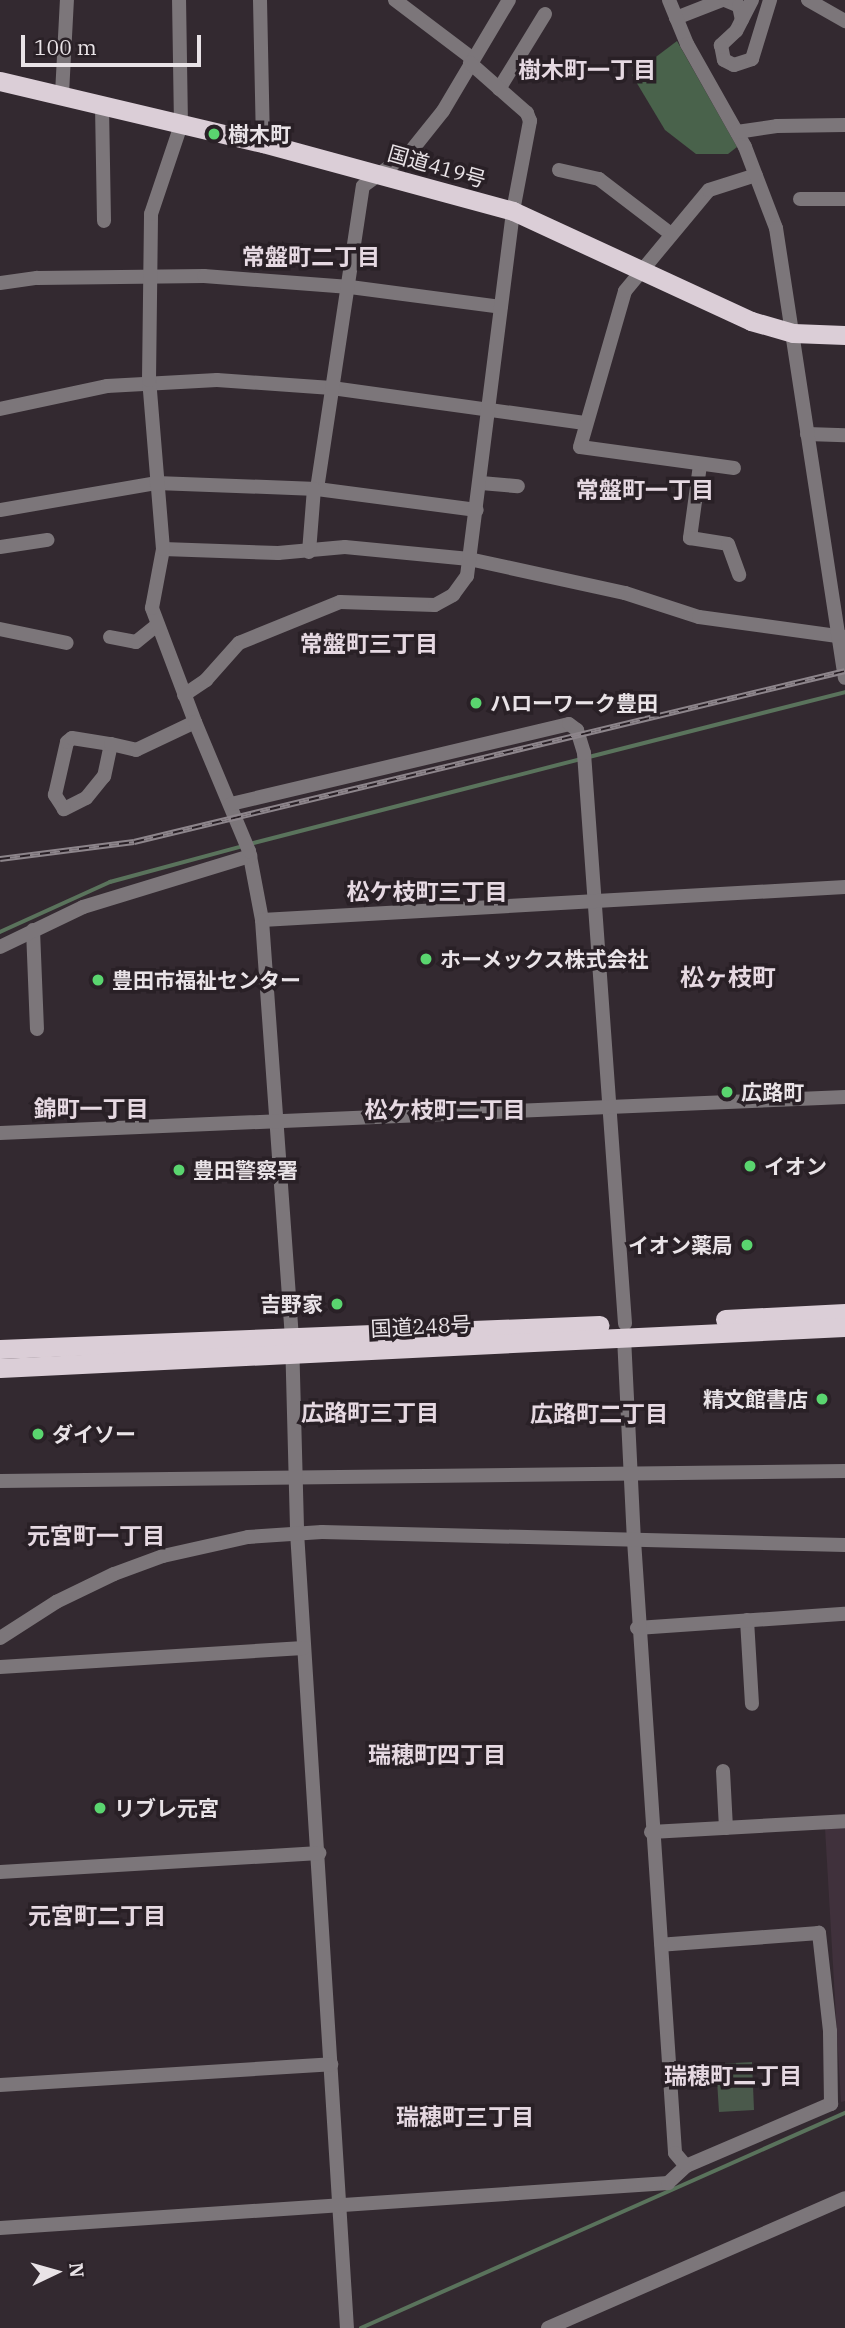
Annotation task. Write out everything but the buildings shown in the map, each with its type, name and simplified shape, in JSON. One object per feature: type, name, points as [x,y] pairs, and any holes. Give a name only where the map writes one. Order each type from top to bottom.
[{"type":"highway","name":"国道419号","points":[[0,81],[263,143],[513,211],[751,321],[793,333],[845,335]]},
{"type":"highway","name":"国道248号","points":[[0,1368],[293,1347],[624,1330],[845,1313]]},
{"type":"highway","name":"国道248号","points":[[624,1330],[845,1327]]},
{"type":"highway","name":"国道248号","points":[[0,1349],[293,1347]]},
{"type":"street","points":[[62,94],[67,0]]},
{"type":"street","points":[[179,0],[181,125],[151,214],[153,275],[149,380],[163,549],[152,596],[156,626],[240,824],[262,920],[293,1347],[299,1478],[297,1532],[303,1648],[319,1853],[347,2328]]},
{"type":"street","points":[[260,0],[263,143]]},
{"type":"street","points":[[184,695],[206,680],[239,643],[340,602],[424,607],[447,600],[467,576],[481,483],[513,211],[530,121],[527,113],[471,61],[395,0]]},
{"type":"street","points":[[309,552],[316,489],[350,287],[363,186],[385,175],[411,151],[443,111],[509,0]]},
{"type":"street","points":[[669,0],[737,132],[776,228],[841,637],[845,678]]},
{"type":"street","points":[[676,18],[723,0],[738,6],[742,20]]},
{"type":"street","points":[[752,0],[742,20],[721,45],[724,61],[741,66],[752,59],[770,0]]},
{"type":"street","points":[[808,0],[845,22]]},
{"type":"street","points":[[499,89],[545,14]]},
{"type":"street","points":[[102,106],[104,221]]},
{"type":"street","points":[[737,132],[777,126],[845,125]]},
{"type":"street","points":[[559,170],[598,178],[671,234]]},
{"type":"street","points":[[734,468],[580,447],[623,294],[639,270],[709,190],[756,175]]},
{"type":"street","points":[[800,199],[845,199]]},
{"type":"street","points":[[0,284],[37,278],[153,275],[350,287],[501,307]]},
{"type":"street","points":[[0,409],[149,380],[332,388],[489,408],[585,424]]},
{"type":"street","points":[[807,434],[845,435]]},
{"type":"street","points":[[700,464],[690,538],[728,544],[739,575]]},
{"type":"street","points":[[0,510],[156,483],[316,489],[477,510]]},
{"type":"street","points":[[481,483],[518,486]]},
{"type":"street","points":[[0,547],[47,540]]},
{"type":"street","points":[[163,549],[309,552],[345,547],[469,559],[612,589],[699,617],[841,637]]},
{"type":"street","points":[[110,637],[136,642],[156,626]]},
{"type":"street","points":[[0,629],[67,643]]},
{"type":"street","points":[[111,744],[104,776],[86,798],[64,809],[55,795],[67,743],[72,738],[111,744],[136,750],[195,722]]},
{"type":"street","points":[[231,804],[569,724],[577,730],[585,758],[596,901],[624,1330],[637,1628],[675,2152],[685,2166]]},
{"type":"street","points":[[0,947],[83,908],[249,854]]},
{"type":"street","points":[[262,920],[845,887]]},
{"type":"street","points":[[33,930],[37,1029]]},
{"type":"street","points":[[0,1133],[609,1110],[845,1097]]},
{"type":"street","points":[[0,1481],[845,1471]]},
{"type":"street","points":[[0,1638],[56,1602],[138,1564],[237,1538],[297,1532],[845,1545]]},
{"type":"street","points":[[637,1628],[845,1614]]},
{"type":"street","points":[[747,1620],[752,1704]]},
{"type":"street","points":[[0,1667],[303,1648]]},
{"type":"street","points":[[723,1771],[726,1828]]},
{"type":"street","points":[[651,1832],[845,1821]]},
{"type":"street","points":[[0,1872],[319,1853]]},
{"type":"street","points":[[0,2228],[668,2183],[685,2166],[831,2104],[824,1938],[819,1933],[660,1945]]},
{"type":"street","points":[[0,2085],[331,2064]]},
{"type":"street","points":[[548,2328],[845,2198]]},
{"type":"shaded area","points":[[845,1826],[845,2101],[841,2102],[825,1828]]},
{"type":"green space","points":[[677,41],[737,147],[728,154],[696,154],[665,130],[632,75]]},
{"type":"green space","points":[[752,2062],[754,2110],[719,2112],[716,2064]]},
{"type":"waterway","points":[[589,757],[845,692]]},
{"type":"waterway","points":[[250,844],[582,759]]},
{"type":"waterway","points":[[0,932],[110,882],[243,846]]},
{"type":"waterway","points":[[361,2328],[845,2113]]},
{"type":"railway","points":[[0,859],[134,842],[845,671]]},
{"type":"place","name":"樹木町","points":[[214,134]]},
{"type":"place","name":"ハローワーク豊田","points":[[476,703]]},
{"type":"place","name":"ホーメックス株式会社","points":[[426,959]]},
{"type":"place","name":"豊田市福祉センター","points":[[98,980]]},
{"type":"place","name":"広路町","points":[[727,1092]]},
{"type":"place","name":"イオン","points":[[750,1166]]},
{"type":"place","name":"豊田警察署","points":[[179,1170]]},
{"type":"place","name":"イオン薬局","points":[[747,1245]]},
{"type":"place","name":"吉野家","points":[[337,1304]]},
{"type":"place","name":"精文館書店","points":[[822,1399]]},
{"type":"place","name":"ダイソー","points":[[38,1434]]},
{"type":"place","name":"リブレ元宮","points":[[100,1808]]},
{"type":"district","name":"樹木町一丁目","points":[[587,69]]},
{"type":"district","name":"常盤町二丁目","points":[[311,256]]},
{"type":"district","name":"常盤町一丁目","points":[[645,489]]},
{"type":"district","name":"常盤町三丁目","points":[[369,643]]},
{"type":"district","name":"松ケ枝町三丁目","points":[[427,891]]},
{"type":"district","name":"松ヶ枝町","points":[[728,978]]},
{"type":"district","name":"錦町一丁目","points":[[91,1108]]},
{"type":"district","name":"松ケ枝町二丁目","points":[[445,1109]]},
{"type":"district","name":"広路町三丁目","points":[[370,1412]]},
{"type":"district","name":"広路町二丁目","points":[[599,1413]]},
{"type":"district","name":"元宮町一丁目","points":[[96,1535]]},
{"type":"district","name":"瑞穂町四丁目","points":[[437,1754]]},
{"type":"district","name":"元宮町二丁目","points":[[97,1915]]},
{"type":"district","name":"瑞穂町二丁目","points":[[733,2075]]},
{"type":"district","name":"瑞穂町三丁目","points":[[465,2116]]}]
